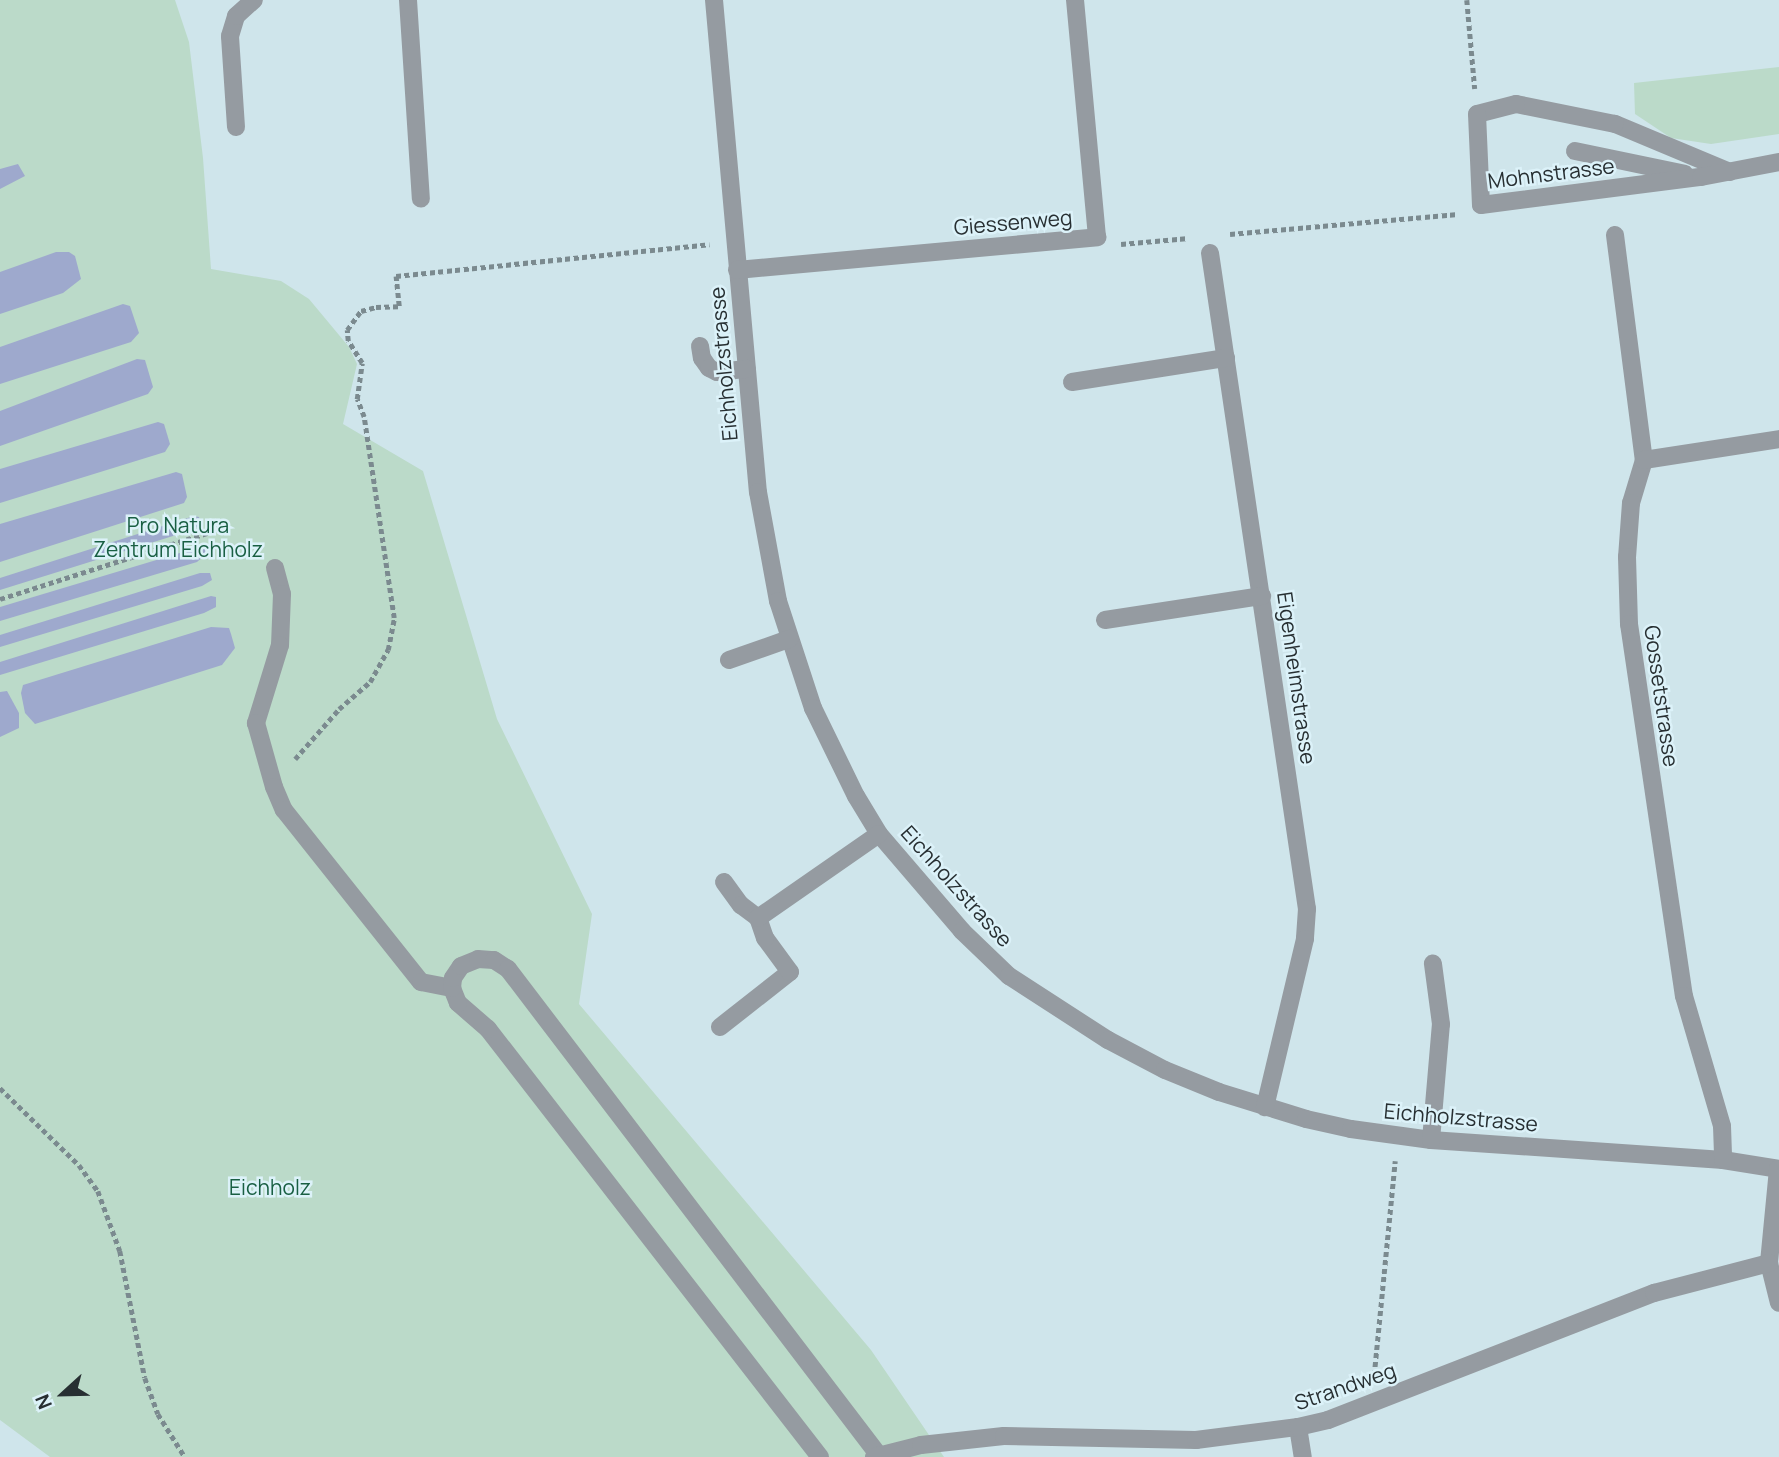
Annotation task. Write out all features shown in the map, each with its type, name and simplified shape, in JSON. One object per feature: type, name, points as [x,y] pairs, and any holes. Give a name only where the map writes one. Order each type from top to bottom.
[{"type":"street","points":[[236,127],[230,36],[236,16],[254,0]]},
{"type":"street","points":[[408,0],[421,200]]},
{"type":"street","name":"Eichholzstrasse","points":[[714,0],[734,242],[765,543],[789,639],[832,751],[879,834],[962,932],[1009,976],[1108,1040],[1165,1070],[1265,1107],[1339,1127],[1397,1136],[1723,1160],[1778,1169]]},
{"type":"street","name":"Giessenweg","points":[[737,270],[1097,237],[1075,0]]},
{"type":"street","name":"Mohnstrasse","points":[[1730,172],[1615,124],[1516,104],[1477,114],[1480,205],[1701,177],[1730,172],[1779,162]]},
{"type":"street","points":[[1575,151],[1701,177]]},
{"type":"street","name":"Gossetstrasse","points":[[1615,235],[1644,460],[1631,503],[1627,557],[1629,624],[1684,996],[1722,1126],[1723,1160]]},
{"type":"street","name":"Eigenheimstrasse","points":[[1210,253],[1308,924],[1265,1107]]},
{"type":"street","points":[[699,346],[709,369],[717,372],[747,369]]},
{"type":"street","points":[[1072,382],[1226,358]]},
{"type":"street","points":[[1644,460],[1779,439]]},
{"type":"street","points":[[275,568],[282,594],[280,645],[256,723],[274,787],[284,810],[421,982],[452,988]]},
{"type":"street","points":[[1105,620],[1262,596]]},
{"type":"street","points":[[729,660],[789,639]]},
{"type":"street","points":[[758,918],[879,834]]},
{"type":"street","points":[[720,1027],[790,972],[765,938],[758,918],[741,905],[724,882]]},
{"type":"street","points":[[820,1457],[488,1029],[458,1003],[452,988],[453,978],[461,966],[478,959],[494,960],[508,969],[878,1457]]},
{"type":"street","points":[[1431,1140],[1441,1024],[1433,964]]},
{"type":"street","points":[[1778,1169],[1769,1263],[1779,1303]]},
{"type":"street","name":"Strandweg","points":[[878,1457],[920,1445],[958,1449],[1004,1436],[1196,1440],[1298,1427],[1328,1420],[1371,1404],[1654,1293],[1769,1263]]},
{"type":"street","points":[[1298,1427],[1303,1457]]},
{"type":"path","points":[[1467,0],[1477,114]]},
{"type":"path","points":[[1222,235],[1464,214],[1480,205]]},
{"type":"path","points":[[1097,237],[1127,244],[1195,237]]},
{"type":"path","points":[[274,787],[310,741],[370,682],[388,650],[394,618],[364,417],[357,399],[362,363],[348,341],[347,330],[361,311],[399,306],[396,276],[734,242]]},
{"type":"path","points":[[0,599],[220,529]]},
{"type":"path","points":[[0,1088],[79,1165],[98,1191],[120,1251],[145,1378],[158,1414],[185,1457]]},
{"type":"path","points":[[1371,1404],[1397,1136]]},
{"type":"green space","name":"Eichholz","points":[[0,0],[175,0],[189,42],[203,158],[211,269],[281,281],[309,299],[349,347],[357,364],[343,424],[423,471],[497,719],[592,914],[579,1004],[871,1350],[944,1457],[50,1457],[0,1420]]},
{"type":"green space","points":[[1779,67],[1779,134],[1711,144],[1671,138],[1635,114],[1634,83]]},
{"type":"water","points":[[18,164],[25,176],[0,189],[0,169]]},
{"type":"water","points":[[56,252],[69,252],[75,256],[81,279],[63,293],[0,314],[0,272]]},
{"type":"water","points":[[123,304],[130,306],[139,333],[131,342],[0,384],[0,347]]},
{"type":"water","points":[[137,359],[145,360],[153,387],[148,394],[0,446],[0,411]]},
{"type":"water","points":[[158,422],[164,424],[170,444],[165,452],[0,503],[0,469]]},
{"type":"water","points":[[176,472],[182,474],[187,497],[184,503],[0,562],[0,524]]},
{"type":"water","points":[[194,516],[199,517],[201,525],[189,531],[0,590],[0,578]]},
{"type":"water","points":[[203,546],[207,553],[197,562],[0,621],[0,607]]},
{"type":"water","points":[[200,573],[210,573],[212,580],[202,586],[0,647],[0,635]]},
{"type":"water","points":[[211,596],[216,597],[216,607],[204,613],[0,675],[0,662]]},
{"type":"water","points":[[211,627],[229,628],[231,634],[235,648],[222,665],[35,724],[25,713],[21,693],[23,685]]},
{"type":"water","points":[[7,691],[19,713],[19,728],[0,737],[0,692]]},
{"type":"park label","name":"Pro Natura Zentrum Eichholz","points":[[178,537]]}]
